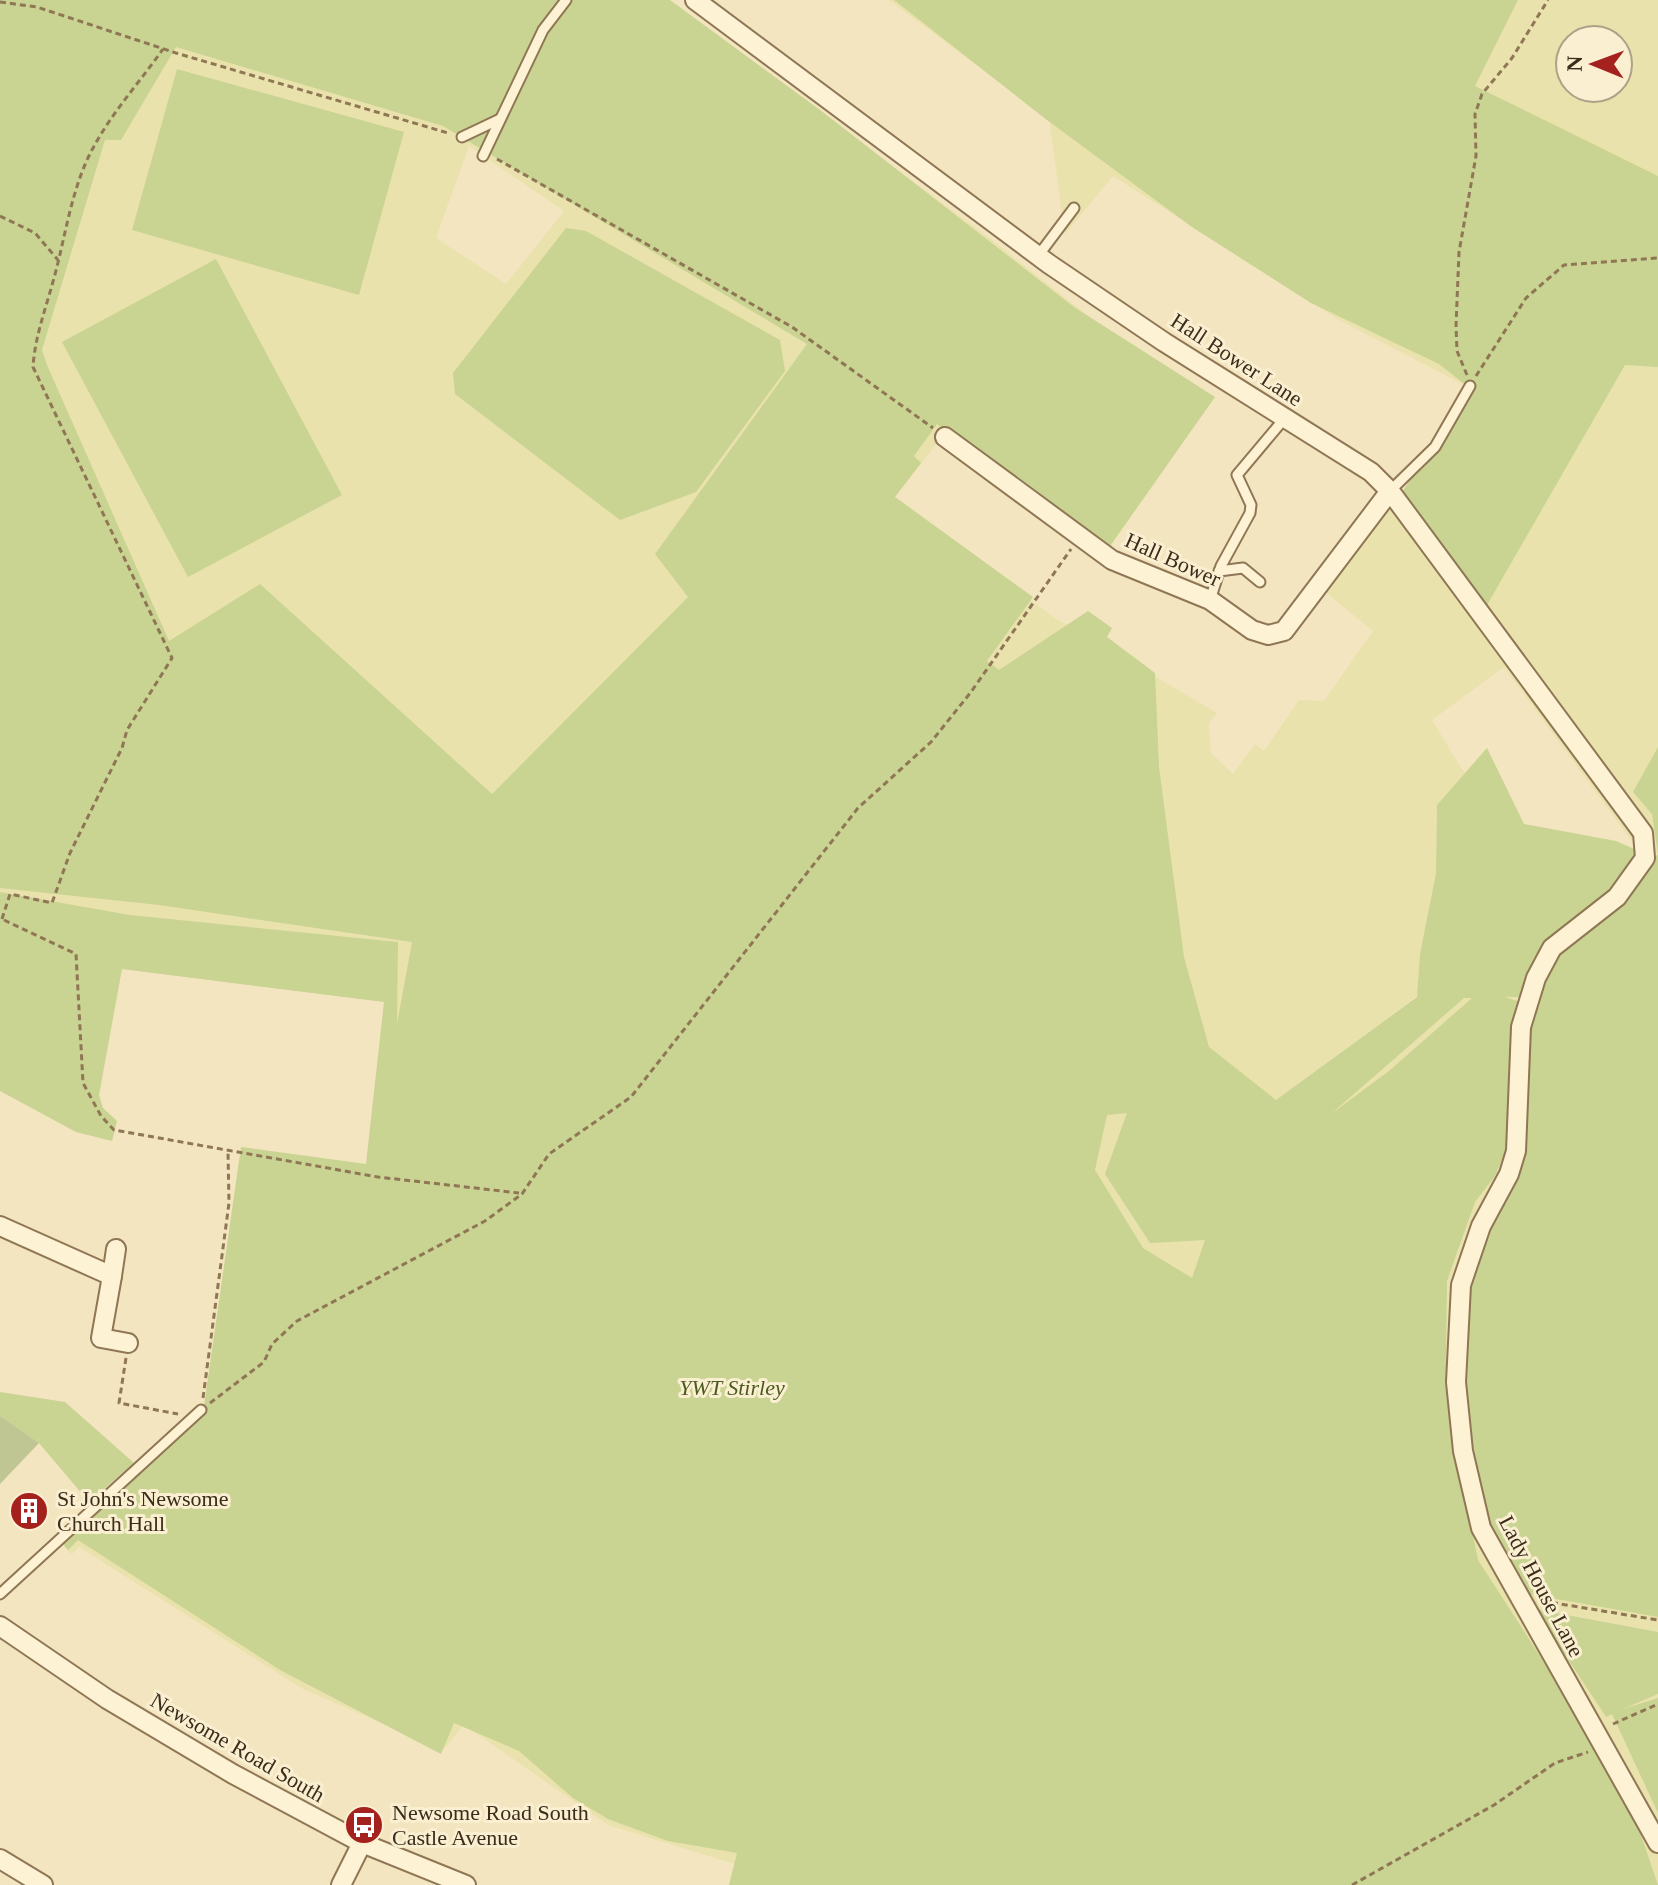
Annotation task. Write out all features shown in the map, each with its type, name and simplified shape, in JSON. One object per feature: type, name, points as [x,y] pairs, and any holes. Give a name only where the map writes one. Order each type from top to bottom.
[{"type":"street","name":"Hall Bower Lane","points":[[695,0],[1038,256],[1284,419],[1371,472],[1390,491],[1643,833],[1645,858]]},
{"type":"street","name":"Hall Bower","points":[[945,437],[1112,560],[1210,600],[1252,630],[1268,635],[1284,631],[1390,491]]},
{"type":"street","name":"Lady House Lane","points":[[1645,858],[1617,897],[1552,948],[1536,978],[1521,1027],[1516,1151],[1509,1174],[1481,1226],[1461,1285],[1456,1382],[1463,1451],[1481,1528],[1658,1843]]},
{"type":"street","points":[[0,1226],[112,1276]]},
{"type":"street","points":[[116,1249],[101,1338],[128,1343]]},
{"type":"street","name":"Newsome Road South","points":[[0,1626],[120,1706],[233,1774],[362,1843],[466,1885]]},
{"type":"street","points":[[341,1885],[362,1843]]},
{"type":"street","points":[[0,1859],[43,1885]]},
{"type":"lane","points":[[484,154],[543,30],[566,0]]},
{"type":"lane","points":[[462,137],[500,119]]},
{"type":"lane","points":[[1038,256],[1074,208]]},
{"type":"lane","points":[[1390,491],[1435,447],[1470,386]]},
{"type":"lane","points":[[1210,600],[1219,571],[1250,513],[1251,505],[1237,475],[1284,419]]},
{"type":"lane","points":[[1219,571],[1243,568],[1260,582]]},
{"type":"lane","points":[[0,1594],[197,1414]]},
{"type":"path","points":[[1470,386],[1457,351],[1456,326],[1459,252],[1476,156],[1475,114],[1482,94],[1512,58],[1548,0]]},
{"type":"path","points":[[0,2],[37,7],[163,49],[462,137]]},
{"type":"path","points":[[163,49],[122,101],[88,158],[70,204],[35,341],[33,367],[172,658],[127,730],[122,748],[70,853],[52,903],[10,894],[1,918],[76,954],[83,1083],[101,1116],[114,1130],[378,1177],[522,1194]]},
{"type":"path","points":[[484,154],[792,327],[945,437]]},
{"type":"path","points":[[0,216],[35,233],[58,260]]},
{"type":"path","points":[[1470,386],[1526,298],[1564,265],[1658,258]]},
{"type":"path","points":[[128,1343],[119,1403],[197,1414],[264,1362],[272,1344],[297,1321],[485,1221],[522,1194],[549,1154],[631,1097],[858,808],[931,742],[971,692],[1080,537]]},
{"type":"path","points":[[197,1414],[229,1203],[228,1151]]},
{"type":"path","points":[[1519,1596],[1658,1620]]},
{"type":"path","points":[[1352,1885],[1494,1805],[1555,1763],[1658,1704]]},
{"type":"green space","name":"YWT Stirley","points":[[0,0],[668,0],[988,237],[1198,403],[950,427],[894,498],[1052,616],[1217,713],[1209,723],[1211,753],[1233,774],[1255,744],[1264,751],[1299,700],[1324,701],[1373,631],[1324,591],[1387,509],[1417,513],[1478,392],[1339,320],[1113,176],[1065,234],[1049,119],[889,0],[1658,0],[1658,1632],[1536,1609],[1605,1716],[1658,1694],[1658,1885],[751,1869],[608,1825],[464,1725],[443,1750],[303,1689],[79,1547],[72,1554],[68,1551],[68,1533],[205,1414],[241,1148],[384,1168],[398,942],[130,915],[0,892]],"holes":[[[469,146],[564,211],[506,284],[436,238]],[[1504,667],[1640,852],[1545,943],[1525,996],[1464,997],[1292,1147],[1154,1382],[1206,1240],[1136,1090],[1189,1153],[1204,1044],[1276,1100],[1417,996],[1420,954],[1436,873],[1437,805],[1465,774],[1432,720]]]},
{"type":"green space","name":"YWT Stirley","points":[[0,0],[670,0],[824,113],[1074,307],[1215,397],[1108,549],[937,424],[914,456],[921,463],[895,497],[1033,597],[987,661],[999,670],[1088,611],[1112,628],[1107,637],[1155,673],[1159,767],[1184,957],[1209,1047],[1276,1100],[1417,997],[1420,954],[1436,873],[1437,805],[1487,748],[1524,824],[1616,841],[1641,852],[1611,889],[1545,943],[1525,997],[1505,997],[1523,1003],[1505,1152],[1495,1176],[1475,1202],[1447,1281],[1446,1356],[1458,1464],[1478,1560],[1591,1735],[1630,1803],[1658,1885],[729,1885],[737,1853],[668,1841],[608,1819],[573,1798],[519,1751],[454,1723],[441,1754],[280,1670],[78,1540],[68,1550],[59,1540],[203,1413],[241,1147],[366,1164],[384,1002],[122,969],[99,1095],[103,1108],[117,1121],[112,1141],[76,1132],[0,1091],[0,892],[130,915],[398,942],[397,1024],[412,942],[159,905],[0,888]],"holes":[[[176,47],[443,126],[807,344],[655,554],[688,597],[492,794],[260,584],[169,641],[47,365],[42,350],[105,140],[121,140]],[[1464,998],[1472,998],[1389,1071],[1331,1114]],[[1127,1113],[1105,1174],[1150,1243],[1205,1240],[1192,1278],[1143,1248],[1095,1170],[1107,1115]]]},
{"type":"green space","points":[[894,0],[1518,0],[1475,86],[1658,176],[1658,367],[1625,365],[1483,612],[1402,492],[1472,390],[1439,364],[1311,303],[1192,227],[1047,120]]},
{"type":"green space","points":[[177,69],[404,132],[359,295],[132,230]]},
{"type":"green space","points":[[566,228],[586,231],[780,340],[785,371],[696,492],[620,520],[455,394],[453,373]]},
{"type":"green space","points":[[216,259],[342,495],[188,577],[62,342]]},
{"type":"green space","points":[[1658,747],[1658,854],[1652,814],[1633,792]]},
{"type":"green space","points":[[1658,854],[1658,1617],[1523,1593],[1487,1526],[1463,1392],[1467,1301],[1473,1270],[1495,1212],[1515,1179],[1527,1033],[1536,997],[1556,958],[1629,893]]},
{"type":"green space","points":[[0,1392],[65,1402],[134,1463],[89,1502],[39,1443],[0,1416]]},
{"type":"green space","points":[[0,1416],[39,1443],[0,1484]]},
{"type":"green space","points":[[1535,1609],[1658,1632],[1658,1694],[1623,1709],[1658,1698],[1658,1813],[1612,1714],[1606,1717]]},
{"type":"place","name":"St John's Newsome Church Hall","points":[[29,1511]]},
{"type":"place","name":"Newsome Road South Castle Avenue","points":[[364,1825]]}]
